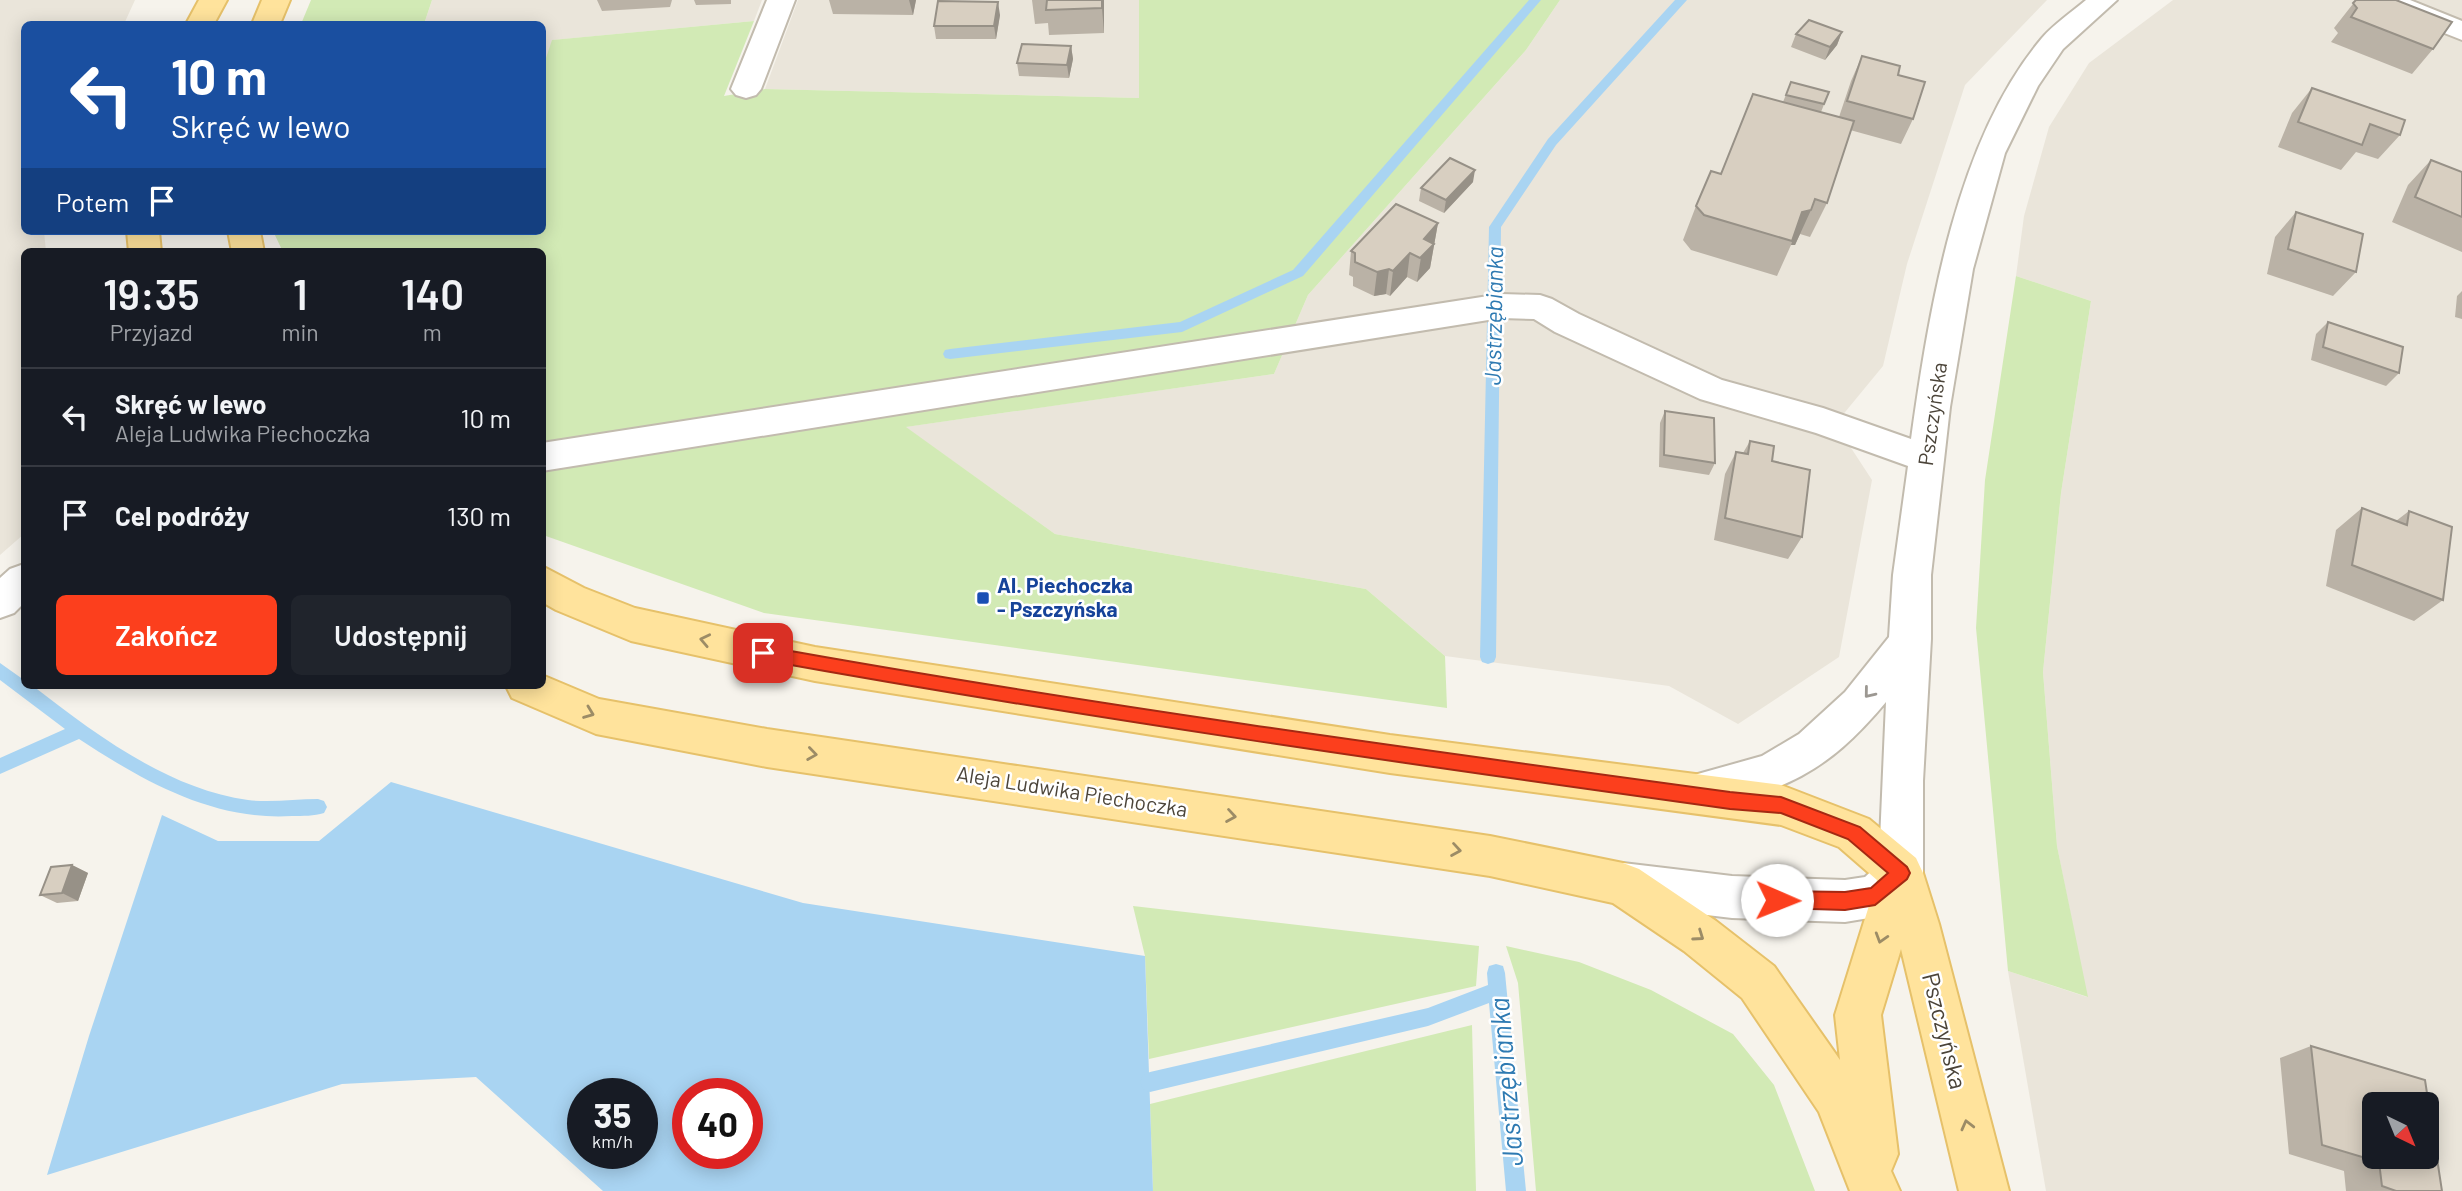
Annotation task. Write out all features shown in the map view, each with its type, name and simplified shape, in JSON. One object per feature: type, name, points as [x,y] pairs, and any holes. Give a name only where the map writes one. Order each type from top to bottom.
[{"type":"main road","points":[[202,21],[213,0]]},
{"type":"main road","points":[[267,21],[276,0]]},
{"type":"main road","points":[[546,584],[570,599],[631,624],[816,664],[1376,752],[1781,805],[1854,833],[1901,873]]},
{"type":"main road","name":"Aleja Ludwika Piechoczka","points":[[533,689],[596,716],[767,748],[1490,856],[1623,884],[1700,936],[1758,982],[1836,1096],[1877,1191]]},
{"type":"main road","name":"Pszczyńska","points":[[1877,1191],[1858,1015],[1901,873]]},
{"type":"main road","name":"Pszczyńska","points":[[1901,873],[1917,924],[1984,1191]]},
{"type":"street","points":[[746,89],[781,0]]},
{"type":"street","name":"Pszczyńska","points":[[1901,873],[1902,781],[1911,639],[1912,575],[1926,458],[1957,269],[1990,153],[2024,85],[2053,43],[2103,0]]},
{"type":"street","points":[[2386,0],[2462,31]]},
{"type":"street","points":[[546,456],[1514,306],[1540,307],[1567,323],[1712,390],[1830,425],[1926,458]]},
{"type":"street","points":[[0,602],[21,583]]},
{"type":"street","points":[[1692,794],[1756,777],[1797,759],[1852,713],[1911,639]]},
{"type":"street","name":"Aleja Ludwika Piechoczka","points":[[1623,884],[1732,897],[1845,901],[1875,896],[1901,873]]},
{"type":"shaded area","points":[[0,0],[135,0],[125,21],[21,21],[21,235],[44,235],[46,248],[21,248],[21,537],[0,555]]},
{"type":"shaded area","points":[[432,0],[762,0],[754,21],[553,40],[546,61],[546,21],[425,21]]},
{"type":"shaded area","points":[[798,0],[1139,0],[1139,98],[765,89]]},
{"type":"shaded area","points":[[1560,0],[2047,0],[1965,85],[1907,264],[1883,366],[1841,417],[1838,428],[1872,480],[1839,657],[1738,724],[1669,686],[1445,656],[1366,589],[1055,534],[905,427],[1274,374],[1308,295],[1526,50]]},
{"type":"shaded area","points":[[2173,0],[2462,0],[2462,1191],[2046,1191],[2008,971],[2087,997],[2057,846],[2043,672],[2061,493],[2091,301],[2016,276],[2024,216],[2049,127],[2089,63]]},
{"type":"green space","points":[[311,0],[432,0],[425,21],[302,21]]},
{"type":"green space","points":[[1139,0],[1560,0],[1526,50],[1308,295],[1274,374],[906,427],[1055,534],[1366,589],[1445,656],[1447,708],[764,613],[546,536],[546,248],[281,248],[275,235],[546,235],[546,58],[552,40],[754,21],[724,96],[765,89],[1139,98]]},
{"type":"green space","points":[[2016,276],[2091,301],[2061,493],[2043,672],[2057,846],[2088,997],[2008,971],[1976,628],[1985,480]]},
{"type":"green space","points":[[1133,906],[1479,946],[1476,986],[1149,1059],[1145,956]]},
{"type":"green space","points":[[1506,946],[1579,962],[1651,990],[1733,1034],[1774,1085],[1815,1191],[1536,1191],[1518,983]]},
{"type":"green space","points":[[1472,1025],[1476,1191],[1153,1191],[1150,1104]]},
{"type":"water","points":[[391,782],[803,903],[1145,956],[1153,1191],[603,1191],[578,1169],[658,1169],[658,1078],[567,1078],[567,1159],[476,1077],[342,1084],[47,1175],[89,1036],[162,815],[218,841],[319,841]]},
{"type":"building","points":[[1047,0],[1102,0],[1102,8],[1046,10]]},
{"type":"building","points":[[2356,0],[2396,0],[2452,22],[2433,49],[2351,17],[2357,8],[2353,3]]},
{"type":"building","points":[[938,1],[998,2],[994,26],[934,26]]},
{"type":"building","points":[[1809,20],[1842,32],[1830,47],[1796,34]]},
{"type":"building","points":[[1022,44],[1071,46],[1067,65],[1017,63]]},
{"type":"building","points":[[1862,56],[1900,66],[1898,75],[1925,82],[1913,119],[1847,101]]},
{"type":"building","points":[[1791,82],[1829,92],[1824,104],[1786,95]]},
{"type":"building","points":[[2312,88],[2405,120],[2400,135],[2370,124],[2362,145],[2298,122]]},
{"type":"building","points":[[1753,94],[1854,121],[1827,203],[1815,199],[1811,210],[1802,212],[1792,241],[1704,215],[1696,206],[1711,171],[1721,174]]},
{"type":"building","points":[[1450,158],[1475,170],[1446,200],[1421,188]]},
{"type":"building","points":[[2431,160],[2462,172],[2462,217],[2415,197]]},
{"type":"building","points":[[1396,204],[1438,223],[1424,239],[1434,244],[1420,258],[1410,253],[1393,271],[1389,269],[1377,272],[1355,262],[1355,253],[1351,251]]},
{"type":"building","points":[[2296,212],[2363,234],[2356,272],[2288,249]]},
{"type":"building","points":[[2328,322],[2403,347],[2399,373],[2323,347]]},
{"type":"building","points":[[1665,411],[1714,418],[1715,463],[1664,455]]},
{"type":"building","points":[[1750,441],[1774,446],[1772,461],[1810,470],[1802,537],[1725,518],[1736,452],[1748,454]]},
{"type":"building","points":[[2362,508],[2407,525],[2409,511],[2452,527],[2443,600],[2352,565]]},
{"type":"building","points":[[72,865],[62,893],[40,895],[51,867]]},
{"type":"building","points":[[2311,1046],[2425,1080],[2427,1092],[2362,1092],[2362,1157],[2322,1145]]},
{"type":"building","points":[[2380,1169],[2439,1169],[2442,1191],[2396,1191],[2382,1186]]},
{"type":"waterway","points":[[950,354],[1182,327],[1298,273],[1535,0]]},
{"type":"waterway","name":"Jastrzębianka","points":[[1488,657],[1495,227],[1552,142],[1681,0]]},
{"type":"waterway","points":[[0,670],[21,686]]},
{"type":"waterway","points":[[25,689],[84,734],[175,785],[242,807],[318,807]]},
{"type":"waterway","points":[[0,766],[79,731]]},
{"type":"waterway","name":"Jastrzębianka","points":[[1496,973],[1516,1191]]},
{"type":"waterway","points":[[1150,1082],[1428,1017],[1497,991]]},
{"type":"place","name":"Al. Piechoczka - Pszczyńska","points":[[983,598]]},
{"type":"route","points":[[763,653],[946,686],[1364,750],[1781,805],[1854,833],[1901,873],[1875,896],[1845,901],[1777,900]]}]
